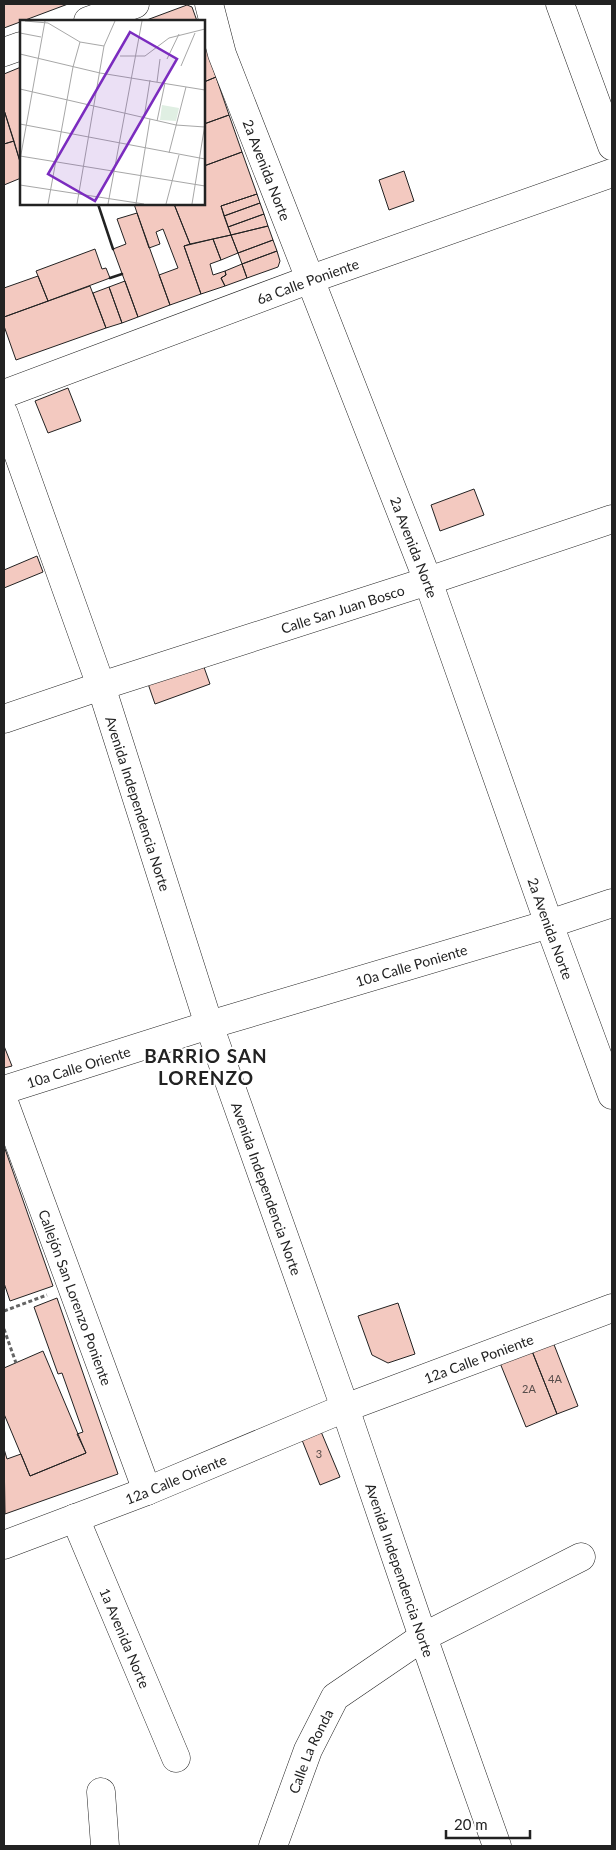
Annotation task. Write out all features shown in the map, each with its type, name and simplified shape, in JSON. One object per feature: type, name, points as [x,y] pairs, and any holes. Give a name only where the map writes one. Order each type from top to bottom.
[{"type":"street","points":[[91,20],[135,4]]},
{"type":"street","name":"2a Avenida Norte","points":[[209,4],[222,54],[428,582],[549,924],[612,1095]]},
{"type":"street","points":[[560,4],[612,146]]},
{"type":"street","points":[[4,52],[20,46]]},
{"type":"street","name":"6a Calle Poniente","points":[[4,394],[311,279],[612,172]]},
{"type":"street","name":"Avenida Independencia Norte","points":[[4,414],[100,686],[209,1025],[345,1408],[497,1846]]},
{"type":"street","name":"Calle San Juan Bosco","points":[[4,719],[100,686],[428,582],[612,519]]},
{"type":"street","name":"10a Calle Poniente","points":[[209,1025],[549,924],[612,903]]},
{"type":"street","name":"10a Calle Oriente","points":[[4,1090],[209,1025]]},
{"type":"street","name":"Callejón San Lorenzo Poniente","points":[[4,1102],[147,1491]]},
{"type":"street","name":"12a Calle Poniente","points":[[345,1408],[612,1308]]},
{"type":"street","name":"12a Calle Oriente","points":[[4,1545],[147,1491],[345,1408]]},
{"type":"street","name":"1a Avenida Norte","points":[[75,1518],[176,1758]]},
{"type":"street","name":"Calle La Ronda","points":[[273,1846],[308,1750],[335,1697],[423,1637],[581,1558]]},
{"type":"street","points":[[101,1792],[105,1846]]},
{"type":"path","points":[[4,1310],[55,1292]]},
{"type":"path","points":[[4,1329],[16,1363]]},
{"type":"building","points":[[4,4],[68,4],[25,20],[20,20],[20,22],[4,28]]},
{"type":"building","points":[[187,5],[192,7],[197,20],[147,20]]},
{"type":"building","points":[[205,43],[216,77],[205,82]]},
{"type":"building","points":[[20,67],[20,162],[4,110],[4,74]]},
{"type":"building","points":[[216,77],[229,115],[205,124],[205,82]]},
{"type":"building","points":[[4,110],[14,141],[4,144]]},
{"type":"building","points":[[229,115],[242,152],[205,166],[205,124]]},
{"type":"building","points":[[14,141],[20,162],[20,178],[4,185],[4,144]]},
{"type":"building","points":[[242,152],[257,194],[221,206],[231,235],[190,244],[174,205],[205,205],[205,166]]},
{"type":"building","points":[[404,171],[414,201],[389,210],[379,180]]},
{"type":"building","points":[[257,194],[260,203],[224,216],[221,206]]},
{"type":"building","points":[[260,203],[264,214],[228,227],[224,216]]},
{"type":"building","points":[[134,205],[174,205],[190,244],[184,246],[201,294],[170,305],[159,275],[178,268],[163,229],[156,232],[160,244],[149,248]]},
{"type":"building","points":[[137,213],[170,305],[138,317],[113,249],[126,244],[117,219]]},
{"type":"building","points":[[264,214],[268,226],[231,235],[228,227]]},
{"type":"building","points":[[268,226],[273,240],[238,253],[231,235]]},
{"type":"building","points":[[231,235],[238,253],[221,260],[213,239]]},
{"type":"building","points":[[213,239],[221,260],[210,264],[213,275],[225,271],[226,275],[221,278],[225,286],[201,294],[184,246]]},
{"type":"building","points":[[273,240],[277,251],[242,264],[238,253]]},
{"type":"building","points":[[95,249],[102,269],[106,268],[110,278],[48,301],[36,271]]},
{"type":"building","points":[[277,251],[280,261],[278,267],[247,278],[242,264]]},
{"type":"building","points":[[242,264],[247,278],[225,286],[221,278],[226,275],[225,271]]},
{"type":"building","points":[[38,276],[48,301],[4,317],[4,288]]},
{"type":"building","points":[[125,281],[138,317],[122,323],[109,287]]},
{"type":"building","points":[[90,286],[106,328],[16,360],[4,326],[4,317]]},
{"type":"building","points":[[109,287],[122,323],[106,328],[93,293]]},
{"type":"building","points":[[68,388],[81,421],[48,433],[35,401]]},
{"type":"building","points":[[474,489],[484,515],[440,531],[431,505]]},
{"type":"building","points":[[37,556],[43,572],[4,588],[4,570]]},
{"type":"building","points":[[200,656],[210,684],[155,704],[145,675]]},
{"type":"building","points":[[4,1046],[12,1066],[4,1068]]},
{"type":"building","points":[[4,1146],[53,1286],[10,1301],[4,1283]]},
{"type":"building","points":[[57,1298],[118,1474],[5,1514],[4,1449],[7,1459],[21,1454],[30,1476],[86,1453],[77,1434],[83,1432],[62,1373],[58,1374],[34,1307]]},
{"type":"building","points":[[398,1303],[415,1354],[388,1363],[372,1355],[358,1316]]},
{"type":"building","points":[[553,1342],[578,1406],[557,1414],[532,1351]]},
{"type":"building","points":[[43,1351],[86,1453],[30,1476],[4,1414],[4,1368]]},
{"type":"building","points":[[532,1351],[557,1414],[526,1427],[500,1363]]},
{"type":"building","points":[[317,1422],[340,1477],[320,1485],[298,1430]]},
{"type":"wall","points":[[98,205],[113,249]]},
{"type":"wall","points":[[110,278],[122,274]]},
{"type":"district","name":"BARRIO SAN LORENZO","points":[[206,1066]]}]
